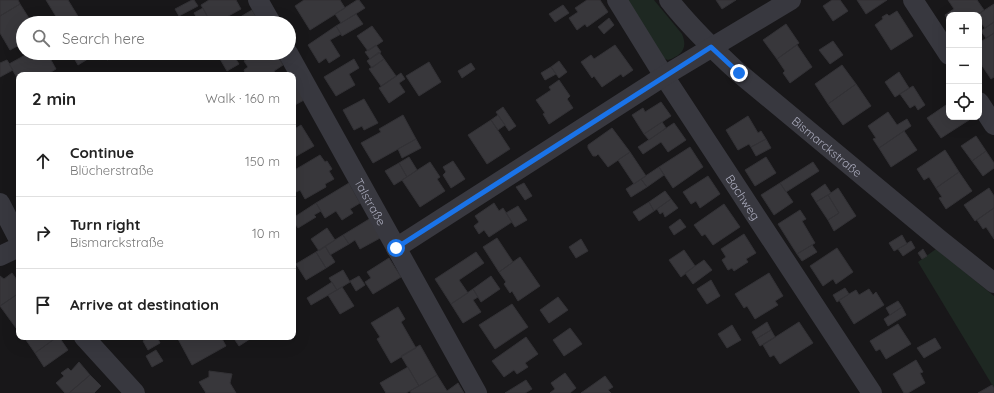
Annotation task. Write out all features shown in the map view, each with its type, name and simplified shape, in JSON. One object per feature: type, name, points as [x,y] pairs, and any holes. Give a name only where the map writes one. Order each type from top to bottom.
[{"type":"street","points":[[258,0],[267,16]]},
{"type":"street","name":"Bachweg","points":[[617,0],[664,76],[872,393]]},
{"type":"street","name":"Bismarckstraße","points":[[669,0],[680,15],[711,47],[775,103],[994,283]]},
{"type":"street","points":[[396,248],[664,76],[791,0]]},
{"type":"street","points":[[913,0],[946,50]]},
{"type":"street","name":"Talstraße","points":[[292,60],[477,393]]},
{"type":"street","points":[[982,107],[994,125]]},
{"type":"street","points":[[0,203],[16,234]]},
{"type":"street","points":[[0,256],[16,248]]},
{"type":"street","points":[[87,340],[135,393]]},
{"type":"shaded area","points":[[624,0],[654,0],[682,34],[684,39],[684,47],[677,56],[668,60],[663,58]]},
{"type":"shaded area","points":[[936,249],[994,296],[994,388],[918,262]]},
{"type":"building","points":[[0,0],[18,0],[20,4],[0,16]]},
{"type":"building","points":[[46,0],[68,0],[78,16],[56,16]]},
{"type":"building","points":[[194,0],[198,6],[179,16],[175,9]]},
{"type":"building","points":[[209,0],[236,0],[241,9],[228,16],[207,16],[201,5]]},
{"type":"building","points":[[304,0],[340,0],[345,8],[310,30],[295,6]]},
{"type":"building","points":[[359,0],[365,8],[341,23],[335,14]]},
{"type":"building","points":[[587,0],[600,0],[608,12],[587,27],[585,24],[577,30],[569,18],[578,12],[575,8]]},
{"type":"building","points":[[716,0],[736,0],[722,9]]},
{"type":"building","points":[[832,0],[840,0],[848,11],[833,21],[823,6]]},
{"type":"building","points":[[857,0],[887,0],[866,14]]},
{"type":"building","points":[[948,0],[977,0],[984,10],[981,12],[950,12],[954,9]]},
{"type":"building","points":[[20,4],[28,16],[16,16],[16,47],[10,50],[0,33],[0,16]]},
{"type":"building","points":[[994,4],[994,22],[985,28],[982,24],[982,12]]},
{"type":"building","points":[[563,5],[569,13],[555,22],[549,14]]},
{"type":"building","points":[[203,8],[207,16],[196,16],[194,13]]},
{"type":"building","points":[[252,10],[256,16],[242,16]]},
{"type":"building","points":[[897,11],[913,36],[891,50],[875,25],[883,19],[882,17],[887,14],[889,16]]},
{"type":"building","points":[[356,14],[363,24],[342,36],[336,26]]},
{"type":"building","points":[[609,18],[614,25],[604,34],[598,27]]},
{"type":"building","points":[[994,22],[994,33],[986,38],[982,30]]},
{"type":"building","points":[[786,24],[799,43],[777,59],[763,40]]},
{"type":"building","points":[[336,26],[341,34],[330,40],[340,56],[329,63],[326,58],[319,63],[308,45]]},
{"type":"building","points":[[372,26],[383,41],[368,51],[357,36]]},
{"type":"building","points":[[994,33],[994,77],[991,79],[982,66],[982,41]]},
{"type":"building","points":[[833,41],[843,55],[830,64],[819,50]]},
{"type":"building","points":[[376,45],[381,52],[370,59],[365,52]]},
{"type":"building","points":[[615,45],[633,70],[623,77],[621,74],[602,87],[594,76],[592,78],[581,62],[591,55],[594,59]]},
{"type":"building","points":[[797,45],[812,67],[790,83],[783,73],[785,71],[777,59]]},
{"type":"building","points":[[379,52],[384,59],[372,68],[367,61]]},
{"type":"building","points":[[354,59],[359,68],[349,74],[355,85],[336,96],[324,77]]},
{"type":"building","points":[[384,59],[396,76],[381,86],[369,69]]},
{"type":"building","points":[[7,60],[13,70],[0,77],[0,63]]},
{"type":"building","points":[[16,60],[51,60],[56,69],[51,72],[16,72],[16,76],[9,64]]},
{"type":"building","points":[[75,60],[86,60],[78,65]]},
{"type":"building","points":[[221,60],[236,60],[239,64],[227,71]]},
{"type":"building","points":[[280,60],[283,65],[274,72],[245,72],[244,70],[248,67],[244,61]]},
{"type":"building","points":[[559,61],[567,72],[559,78],[551,67]]},
{"type":"building","points":[[429,62],[441,82],[419,96],[406,76]]},
{"type":"building","points":[[471,63],[475,69],[462,78],[458,71]]},
{"type":"building","points":[[842,65],[856,84],[828,104],[815,84]]},
{"type":"building","points":[[551,67],[556,74],[545,80],[541,73]]},
{"type":"building","points":[[899,72],[909,88],[895,97],[885,82]]},
{"type":"building","points":[[401,73],[405,79],[399,83],[405,92],[389,103],[379,88]]},
{"type":"building","points":[[559,80],[570,96],[567,99],[573,108],[549,124],[543,114],[545,113],[536,100],[551,90],[549,87]]},
{"type":"building","points":[[856,84],[871,106],[843,125],[828,104]]},
{"type":"building","points":[[296,85],[304,100],[296,104]]},
{"type":"building","points":[[913,86],[925,105],[918,110],[915,105],[910,108],[900,94]]},
{"type":"building","points":[[364,99],[378,123],[364,130],[362,126],[354,130],[343,110]]},
{"type":"building","points":[[661,102],[671,116],[644,134],[632,115],[643,108],[645,112]]},
{"type":"building","points":[[946,105],[946,120],[969,120],[941,138],[927,118]]},
{"type":"building","points":[[503,107],[516,126],[509,131],[496,112]]},
{"type":"building","points":[[888,112],[897,125],[907,119],[911,126],[879,148],[873,139],[876,138],[868,126]]},
{"type":"building","points":[[403,115],[416,139],[373,163],[361,143],[381,132],[379,129]]},
{"type":"building","points":[[498,115],[505,125],[498,130],[491,120]]},
{"type":"building","points":[[748,116],[758,133],[761,131],[766,139],[751,147],[749,144],[738,150],[726,130]]},
{"type":"building","points":[[491,120],[510,149],[487,164],[468,135]]},
{"type":"building","points":[[662,122],[666,128],[649,140],[644,134]]},
{"type":"building","points":[[674,123],[686,140],[668,152],[661,142],[643,154],[638,147]]},
{"type":"building","points":[[301,125],[314,146],[296,156],[296,128]]},
{"type":"building","points":[[612,128],[630,152],[608,167],[598,154],[593,156],[588,148],[588,145]]},
{"type":"building","points":[[904,131],[917,150],[891,167],[879,148]]},
{"type":"building","points":[[976,136],[986,151],[972,161],[961,146]]},
{"type":"building","points":[[416,139],[421,148],[402,158],[398,149]]},
{"type":"building","points":[[766,139],[771,148],[756,156],[751,147]]},
{"type":"building","points":[[690,147],[703,167],[673,188],[659,167]]},
{"type":"building","points":[[945,150],[959,172],[936,188],[929,177],[924,180],[917,169]]},
{"type":"building","points":[[986,151],[994,163],[994,168],[983,176],[972,161]]},
{"type":"building","points":[[630,152],[646,176],[634,184],[618,160]]},
{"type":"building","points":[[320,155],[325,162],[327,161],[332,169],[329,171],[334,179],[325,184],[326,187],[305,199],[300,190],[296,192],[296,169]]},
{"type":"building","points":[[409,157],[417,170],[407,177],[399,163]]},
{"type":"building","points":[[766,157],[776,173],[755,186],[745,170]]},
{"type":"building","points":[[453,161],[465,179],[451,188],[443,175],[446,172],[443,167]]},
{"type":"building","points":[[430,162],[440,177],[437,179],[445,191],[420,207],[402,180]]},
{"type":"building","points":[[813,162],[819,171],[786,192],[780,183]]},
{"type":"building","points":[[399,163],[407,177],[394,185],[385,171]]},
{"type":"building","points":[[659,167],[664,175],[647,187],[641,179]]},
{"type":"building","points":[[959,172],[972,191],[946,209],[939,198],[942,197],[936,188]]},
{"type":"building","points":[[708,176],[720,194],[700,208],[696,201],[691,204],[683,192]]},
{"type":"building","points":[[641,179],[647,187],[631,197],[626,189]]},
{"type":"building","points":[[349,183],[360,203],[350,209],[353,213],[342,220],[336,211],[325,218],[316,203]]},
{"type":"building","points":[[524,183],[532,196],[525,200],[516,187]]},
{"type":"building","points":[[780,183],[793,202],[774,215],[761,195]]},
{"type":"building","points":[[825,184],[831,193],[816,202],[811,194]]},
{"type":"building","points":[[838,188],[856,216],[834,231],[828,220],[839,213],[828,195]]},
{"type":"building","points":[[989,188],[994,196],[994,208],[975,221],[964,205]]},
{"type":"building","points":[[665,191],[671,199],[654,211],[649,202]]},
{"type":"building","points":[[828,195],[839,213],[828,220],[816,202]]},
{"type":"building","points":[[671,199],[678,208],[665,217],[663,212],[660,214],[657,209]]},
{"type":"building","points":[[649,202],[654,211],[639,221],[633,212]]},
{"type":"building","points":[[316,203],[321,211],[314,215],[316,217],[298,228],[296,225],[296,216]]},
{"type":"building","points":[[494,203],[499,211],[503,208],[512,222],[489,237],[484,230],[479,234],[474,226],[479,222],[475,216]]},
{"type":"building","points":[[724,204],[740,227],[713,245],[705,234],[702,236],[694,225]]},
{"type":"building","points":[[518,206],[527,220],[515,227],[506,213]]},
{"type":"building","points":[[994,208],[994,239],[986,227],[983,229],[977,220]]},
{"type":"building","points":[[800,210],[806,219],[802,221],[815,243],[797,254],[778,224]]},
{"type":"building","points":[[371,218],[382,237],[360,249],[355,240],[349,244],[343,235]]},
{"type":"building","points":[[680,219],[686,227],[674,235],[669,227]]},
{"type":"building","points":[[327,228],[335,240],[319,251],[311,239]]},
{"type":"building","points":[[744,234],[756,253],[746,259],[748,262],[734,271],[732,268],[728,270],[722,260],[726,257],[721,249]]},
{"type":"building","points":[[343,235],[349,244],[330,255],[325,246]]},
{"type":"building","points":[[902,235],[907,244],[894,251],[889,243]]},
{"type":"building","points":[[497,238],[513,262],[499,272],[483,247]]},
{"type":"building","points":[[581,239],[588,251],[576,258],[569,247]]},
{"type":"building","points":[[911,241],[915,248],[903,256],[898,249]]},
{"type":"building","points":[[812,245],[817,252],[802,261],[797,254]]},
{"type":"building","points":[[325,246],[335,262],[326,268],[316,252]]},
{"type":"building","points":[[837,248],[853,272],[836,284],[833,279],[823,286],[810,266]]},
{"type":"building","points":[[923,249],[927,256],[922,259],[918,253]]},
{"type":"building","points":[[684,250],[695,266],[681,277],[669,260]]},
{"type":"building","points":[[316,252],[326,268],[306,280],[296,264]]},
{"type":"building","points":[[476,252],[484,263],[459,280],[468,293],[451,304],[435,279]]},
{"type":"building","points":[[520,257],[540,286],[518,301],[512,291],[510,293],[504,284],[506,282],[499,272]]},
{"type":"building","points":[[389,258],[401,277],[373,294],[365,282],[371,278],[367,272]]},
{"type":"building","points":[[704,260],[712,270],[693,284],[685,273]]},
{"type":"building","points":[[343,270],[350,282],[337,290],[329,278]]},
{"type":"building","points":[[12,273],[16,279],[16,295],[0,306],[0,276],[4,279]]},
{"type":"building","points":[[769,273],[783,296],[775,301],[778,305],[755,319],[747,306],[744,308],[735,294]]},
{"type":"building","points":[[359,276],[365,285],[356,291],[350,281]]},
{"type":"building","points":[[491,276],[500,289],[481,302],[473,289]]},
{"type":"building","points":[[711,280],[720,296],[707,304],[697,289]]},
{"type":"building","points":[[332,282],[337,290],[311,305],[307,298]]},
{"type":"building","points":[[342,287],[354,306],[340,314],[328,295]]},
{"type":"building","points":[[845,288],[849,294],[837,302],[833,295]]},
{"type":"building","points":[[473,289],[478,297],[473,300],[481,312],[463,323],[451,304]]},
{"type":"building","points":[[869,289],[873,295],[876,292],[884,305],[854,324],[839,300],[856,290],[859,295]]},
{"type":"building","points":[[16,295],[16,328],[0,306]]},
{"type":"building","points":[[558,297],[568,310],[549,323],[540,310]]},
{"type":"building","points":[[898,301],[902,307],[890,315],[886,308]]},
{"type":"building","points":[[512,304],[528,327],[495,349],[479,325]]},
{"type":"building","points":[[398,307],[405,319],[401,322],[416,348],[391,363],[377,339],[380,337],[371,323]]},
{"type":"building","points":[[902,307],[906,315],[888,326],[884,319]]},
{"type":"building","points":[[767,322],[771,330],[756,339],[752,332]]},
{"type":"building","points":[[799,322],[813,343],[780,364],[774,355],[770,357],[763,345]]},
{"type":"building","points":[[898,324],[911,344],[886,359],[880,349],[876,351],[870,341]]},
{"type":"building","points":[[732,325],[741,340],[727,348],[718,334]]},
{"type":"building","points":[[570,328],[582,344],[564,356],[553,340]]},
{"type":"building","points":[[771,330],[775,337],[760,346],[756,339]]},
{"type":"building","points":[[526,337],[538,354],[525,363],[528,367],[517,374],[514,370],[504,377],[492,361]]},
{"type":"building","points":[[935,338],[941,348],[924,358],[917,348]]},
{"type":"building","points":[[26,340],[53,340],[35,353]]},
{"type":"building","points":[[53,340],[61,340],[68,350],[44,367],[35,353]]},
{"type":"building","points":[[158,340],[160,343],[148,350],[143,341]]},
{"type":"building","points":[[179,340],[223,340],[226,346],[192,365]]},
{"type":"building","points":[[235,340],[248,340],[239,346]]},
{"type":"building","points":[[420,345],[437,375],[419,386],[401,356]]},
{"type":"building","points":[[156,350],[163,361],[152,367],[146,356]]},
{"type":"building","points":[[916,360],[923,372],[920,373],[925,383],[908,393],[904,393],[893,374]]},
{"type":"building","points":[[79,362],[90,375],[69,393],[65,393],[56,383],[64,376],[61,373],[68,368],[71,371]]},
{"type":"building","points":[[408,367],[419,386],[406,393],[386,393],[380,383]]},
{"type":"building","points":[[209,371],[232,374],[230,383],[236,393],[206,393],[199,382],[209,377]]},
{"type":"building","points":[[565,373],[576,388],[570,393],[550,393],[555,389],[551,383]]},
{"type":"building","points":[[90,375],[101,386],[94,393],[69,393]]},
{"type":"building","points":[[437,375],[447,391],[458,383],[464,393],[411,393],[410,391]]},
{"type":"building","points":[[605,376],[613,387],[608,390],[611,393],[581,393]]},
{"type":"building","points":[[526,380],[532,389],[525,393],[505,393]]},
{"type":"building","points":[[992,385],[994,388],[994,393],[978,393]]},
{"type":"route","points":[[396,248],[711,47],[739,73]]}]
